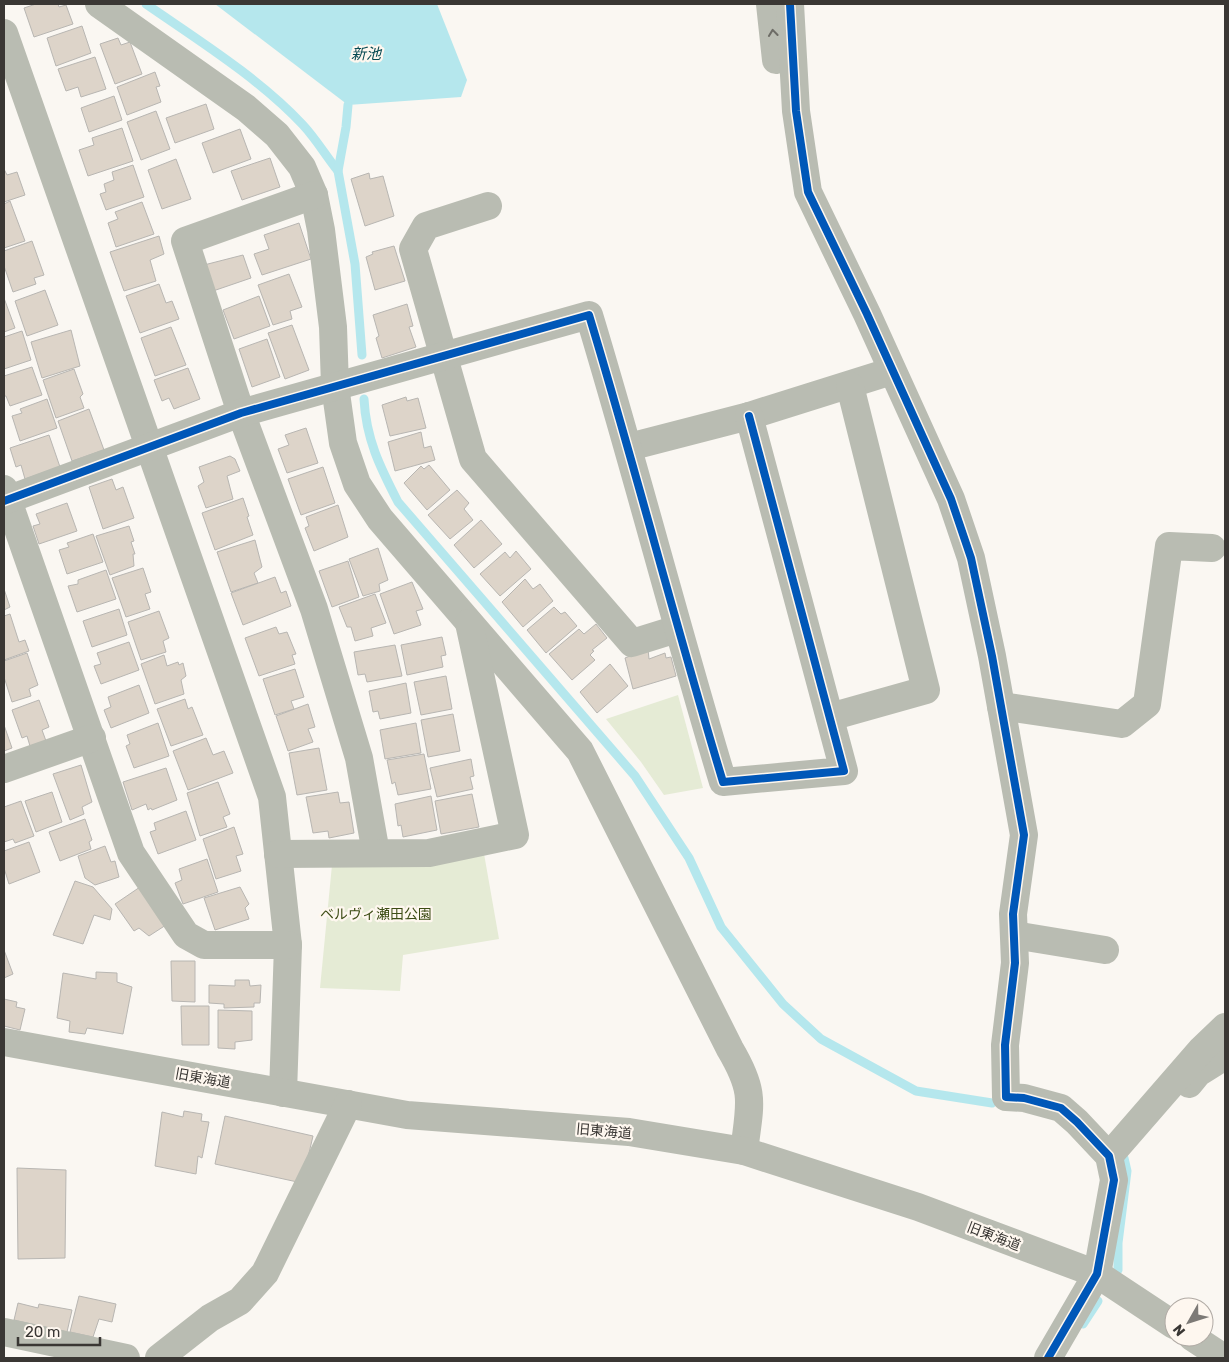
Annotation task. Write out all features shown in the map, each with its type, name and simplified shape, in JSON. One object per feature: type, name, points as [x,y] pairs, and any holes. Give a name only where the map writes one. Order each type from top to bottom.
[{"type":"street","points":[[99,4],[246,108],[277,135],[302,167],[314,195],[321,230],[333,327],[335,386],[344,443],[357,484],[380,520],[580,751],[730,1050],[743,1072],[751,1099],[744,1151]]},
{"type":"street","points":[[770,4],[784,136],[800,136],[815,133],[806,4]]},
{"type":"street","points":[[790,4],[796,111],[808,192],[951,500],[971,558],[1001,706],[1024,835],[1013,914],[1015,962],[1005,1045],[1006,1098],[1024,1098],[1061,1108],[1110,1155],[1114,1180],[1097,1274],[1048,1358]]},
{"type":"street","points":[[4,33],[272,797],[288,944],[283,1093]]},
{"type":"street","points":[[314,195],[185,241],[241,413],[314,609],[359,758],[376,853]]},
{"type":"street","points":[[488,206],[426,226],[414,249],[473,459],[632,643],[677,629]]},
{"type":"street","points":[[288,944],[204,945],[186,935],[131,853],[5,496],[150,448],[241,413],[444,354],[589,315],[629,447],[677,629],[723,782],[844,771],[749,416]]},
{"type":"street","points":[[629,447],[749,416],[850,386],[892,371]]},
{"type":"street","points":[[830,716],[926,690],[850,386]]},
{"type":"street","points":[[1001,706],[1122,724],[1147,704],[1169,546],[1212,548]]},
{"type":"street","points":[[278,854],[429,853],[515,835],[468,620]]},
{"type":"street","points":[[4,769],[92,738]]},
{"type":"street","points":[[1014,935],[1105,950]]},
{"type":"street","points":[[1110,1155],[1202,1049],[1225,1028]]},
{"type":"street","name":"旧東海道","points":[[4,1042],[407,1115],[629,1132],[744,1151],[918,1207],[1097,1274],[1164,1318]]},
{"type":"street","points":[[1166,1112],[1198,1073],[1225,1056]]},
{"type":"street","points":[[158,1358],[210,1318],[240,1301],[265,1273],[348,1104]]},
{"type":"street","points":[[4,1332],[126,1358]]},
{"type":"street","points":[[1207,1347],[1224,1358]]},
{"type":"green space","points":[[678,695],[703,788],[664,795],[641,762],[606,719]]},
{"type":"green space","name":"ベルヴィ瀬田公園","points":[[483,848],[499,939],[403,955],[400,991],[320,988],[332,865]]},
{"type":"water","name":"新池","points":[[215,4],[437,4],[467,80],[461,97],[348,105]]},
{"type":"building","points":[[36,4],[58,4],[59,7],[66,5],[73,24],[34,37],[24,8]]},
{"type":"building","points":[[82,26],[91,53],[56,66],[47,38]]},
{"type":"building","points":[[118,38],[121,45],[130,42],[142,74],[115,84],[100,44]]},
{"type":"building","points":[[95,57],[106,89],[81,97],[78,87],[66,91],[58,69]]},
{"type":"building","points":[[155,72],[160,86],[156,87],[161,102],[127,115],[117,87]]},
{"type":"building","points":[[114,96],[122,120],[89,132],[81,108]]},
{"type":"building","points":[[206,104],[214,129],[175,143],[166,118]]},
{"type":"building","points":[[156,111],[170,149],[141,160],[127,122]]},
{"type":"building","points":[[122,128],[133,161],[88,176],[79,150],[94,145],[92,138]]},
{"type":"building","points":[[240,129],[251,159],[213,173],[202,143]]},
{"type":"building","points":[[270,158],[280,187],[242,200],[231,171]]},
{"type":"building","points":[[176,159],[191,199],[162,209],[148,170]]},
{"type":"building","points":[[133,165],[144,197],[106,210],[100,194],[106,192],[104,184],[114,180],[112,172]]},
{"type":"building","points":[[4,169],[7,175],[17,172],[25,195],[4,202]]},
{"type":"building","points":[[369,173],[370,179],[383,176],[394,216],[365,226],[351,179]]},
{"type":"building","points":[[10,201],[25,241],[4,248],[4,204]]},
{"type":"building","points":[[142,202],[154,234],[116,247],[108,223],[118,219],[115,212]]},
{"type":"building","points":[[299,223],[311,259],[262,275],[254,254],[269,249],[264,235]]},
{"type":"building","points":[[159,236],[164,254],[150,260],[156,281],[124,291],[110,252]]},
{"type":"building","points":[[32,241],[44,275],[34,278],[36,284],[13,292],[4,266],[4,251]]},
{"type":"building","points":[[394,246],[405,281],[375,290],[366,257],[373,254],[372,252]]},
{"type":"building","points":[[243,255],[251,278],[213,291],[204,265]]},
{"type":"building","points":[[289,274],[302,307],[290,311],[292,319],[273,325],[258,285]]},
{"type":"building","points":[[159,284],[166,303],[172,301],[179,319],[140,333],[126,296]]},
{"type":"building","points":[[45,290],[58,325],[27,336],[15,301]]},
{"type":"building","points":[[259,296],[270,326],[234,339],[223,310]]},
{"type":"building","points":[[4,298],[15,328],[4,332]]},
{"type":"building","points":[[407,304],[413,326],[409,327],[416,347],[382,358],[376,338],[379,336],[373,315]]},
{"type":"building","points":[[292,325],[309,370],[285,379],[268,333]]},
{"type":"building","points":[[171,327],[186,365],[155,376],[141,338]]},
{"type":"building","points":[[71,330],[80,366],[42,378],[31,342]]},
{"type":"building","points":[[22,331],[31,360],[4,369],[4,337]]},
{"type":"building","points":[[267,339],[280,377],[252,387],[239,349]]},
{"type":"building","points":[[32,367],[42,395],[10,406],[6,396],[4,396],[4,376]]},
{"type":"building","points":[[188,368],[200,399],[174,409],[169,398],[162,401],[154,380]]},
{"type":"building","points":[[74,369],[83,394],[80,397],[84,408],[56,418],[43,380]]},
{"type":"building","points":[[406,397],[407,401],[418,398],[426,428],[390,436],[382,405]]},
{"type":"building","points":[[47,399],[57,428],[20,441],[12,416],[22,413],[20,409]]},
{"type":"building","points":[[89,409],[104,450],[72,461],[58,421]]},
{"type":"building","points":[[306,428],[318,463],[287,473],[278,449],[289,445],[285,435]]},
{"type":"building","points":[[421,432],[424,448],[431,446],[435,460],[395,471],[388,442]]},
{"type":"building","points":[[49,435],[60,467],[25,479],[21,465],[16,467],[10,448]]},
{"type":"building","points":[[230,456],[235,459],[240,471],[227,476],[233,499],[206,508],[198,486],[204,482],[199,467]]},
{"type":"building","points":[[429,465],[450,490],[427,510],[404,483],[421,466],[424,469]]},
{"type":"building","points":[[323,467],[335,503],[301,515],[288,479]]},
{"type":"building","points":[[112,479],[116,490],[123,487],[134,518],[103,529],[89,487]]},
{"type":"building","points":[[457,490],[469,503],[464,509],[473,520],[450,539],[428,515]]},
{"type":"building","points":[[243,498],[253,535],[215,550],[202,513]]},
{"type":"building","points":[[67,503],[77,531],[39,544],[33,526],[40,524],[36,514]]},
{"type":"building","points":[[338,505],[348,537],[314,551],[305,528],[309,526],[306,517]]},
{"type":"building","points":[[481,520],[502,544],[474,568],[454,545]]},
{"type":"building","points":[[129,526],[134,541],[131,542],[135,554],[133,554],[134,566],[110,575],[96,536]]},
{"type":"building","points":[[93,534],[103,562],[67,574],[59,550],[69,547],[67,543]]},
{"type":"building","points":[[255,540],[262,567],[254,573],[258,583],[231,592],[217,552]]},
{"type":"building","points":[[378,548],[388,580],[379,584],[380,591],[363,596],[349,559]]},
{"type":"building","points":[[516,551],[531,569],[500,596],[480,574],[505,552],[510,558]]},
{"type":"building","points":[[348,561],[359,597],[332,607],[319,571]]},
{"type":"building","points":[[143,568],[151,592],[145,594],[150,609],[126,617],[112,578]]},
{"type":"building","points":[[106,570],[116,599],[77,612],[68,586],[78,584],[78,580]]},
{"type":"building","points":[[275,577],[281,593],[286,591],[291,606],[243,625],[231,593]]},
{"type":"building","points":[[525,579],[533,589],[540,584],[553,601],[523,627],[502,602]]},
{"type":"building","points":[[412,582],[423,609],[416,611],[421,625],[394,634],[380,594]]},
{"type":"building","points":[[4,589],[10,607],[4,610]]},
{"type":"building","points":[[375,594],[386,623],[371,628],[373,636],[355,641],[351,627],[347,627],[339,607]]},
{"type":"building","points":[[554,607],[561,614],[565,612],[577,626],[546,653],[527,630]]},
{"type":"building","points":[[119,609],[127,635],[92,647],[83,621]]},
{"type":"building","points":[[159,611],[169,638],[163,641],[166,652],[141,660],[128,622]]},
{"type":"building","points":[[10,614],[19,642],[25,640],[29,651],[4,660],[4,616]]},
{"type":"building","points":[[596,624],[607,638],[592,650],[594,651],[590,655],[595,660],[572,680],[549,654],[579,629],[584,634]]},
{"type":"building","points":[[276,627],[279,634],[287,632],[296,654],[292,655],[295,664],[259,676],[245,638]]},
{"type":"building","points":[[442,637],[446,655],[441,656],[443,667],[407,675],[401,645]]},
{"type":"building","points":[[129,642],[139,670],[101,684],[94,666],[101,664],[97,653]]},
{"type":"building","points":[[395,645],[402,676],[367,682],[365,674],[358,675],[354,652]]},
{"type":"building","points":[[648,649],[649,659],[665,653],[666,658],[671,657],[676,676],[633,689],[625,658]]},
{"type":"building","points":[[27,653],[38,685],[29,689],[31,696],[12,702],[4,677],[4,661]]},
{"type":"building","points":[[164,655],[167,666],[178,662],[179,665],[183,663],[186,676],[181,680],[184,694],[155,704],[141,664]]},
{"type":"building","points":[[610,664],[628,686],[597,713],[580,692]]},
{"type":"building","points":[[295,669],[304,697],[291,701],[294,709],[275,715],[263,679]]},
{"type":"building","points":[[446,676],[452,709],[421,715],[414,682]]},
{"type":"building","points":[[406,683],[411,713],[380,719],[378,711],[373,712],[369,691]]},
{"type":"building","points":[[139,685],[149,713],[111,728],[104,710],[111,707],[108,697]]},
{"type":"building","points":[[185,699],[188,709],[192,707],[203,735],[171,746],[157,709]]},
{"type":"building","points":[[39,700],[49,727],[42,730],[46,741],[30,746],[27,736],[22,738],[12,710]]},
{"type":"building","points":[[308,704],[315,727],[308,729],[313,742],[288,751],[276,716]]},
{"type":"building","points":[[453,714],[460,751],[428,757],[421,720]]},
{"type":"building","points":[[158,723],[169,756],[134,768],[126,746],[130,744],[127,735]]},
{"type":"building","points":[[416,723],[421,753],[385,759],[380,730]]},
{"type":"building","points":[[4,725],[12,748],[4,751]]},
{"type":"building","points":[[206,738],[213,755],[224,751],[233,773],[188,790],[173,751]]},
{"type":"building","points":[[319,748],[327,790],[297,795],[289,753]]},
{"type":"building","points":[[424,754],[431,789],[398,795],[395,782],[392,784],[387,760]]},
{"type":"building","points":[[471,759],[474,776],[470,777],[473,789],[437,797],[430,768]]},
{"type":"building","points":[[81,765],[92,802],[82,807],[84,814],[70,820],[53,774]]},
{"type":"building","points":[[166,768],[177,800],[152,810],[151,808],[148,810],[146,804],[132,810],[123,782]]},
{"type":"building","points":[[218,782],[230,814],[223,817],[227,827],[200,836],[187,793]]},
{"type":"building","points":[[52,792],[62,822],[36,832],[25,801]]},
{"type":"building","points":[[338,792],[340,803],[349,802],[354,833],[329,838],[328,831],[313,833],[306,797]]},
{"type":"building","points":[[472,794],[479,827],[441,834],[435,801]]},
{"type":"building","points":[[431,796],[437,830],[403,837],[401,825],[398,826],[395,804]]},
{"type":"building","points":[[21,801],[34,836],[15,843],[13,839],[4,842],[4,807]]},
{"type":"building","points":[[186,811],[196,840],[158,854],[150,832],[156,830],[154,823]]},
{"type":"building","points":[[85,819],[92,840],[89,842],[91,849],[60,861],[49,832]]},
{"type":"building","points":[[234,827],[243,854],[236,856],[241,871],[216,879],[203,839]]},
{"type":"building","points":[[29,842],[40,872],[9,884],[4,868],[4,851]]},
{"type":"building","points":[[105,846],[111,862],[115,861],[119,877],[95,885],[85,878],[78,856]]},
{"type":"building","points":[[207,859],[218,892],[183,904],[175,883],[182,880],[179,869]]},
{"type":"building","points":[[75,881],[93,887],[112,909],[110,920],[94,915],[83,944],[53,935]]},
{"type":"building","points":[[140,887],[166,925],[149,936],[139,928],[134,931],[115,904]]},
{"type":"building","points":[[240,887],[249,904],[245,908],[249,919],[215,930],[204,898]]},
{"type":"building","points":[[4,950],[13,974],[4,978]]},
{"type":"building","points":[[171,961],[195,961],[195,1002],[172,1001]]},
{"type":"building","points":[[96,972],[117,973],[117,982],[132,987],[123,1034],[87,1028],[85,1034],[69,1032],[70,1021],[57,1018],[63,973],[96,979]]},
{"type":"building","points":[[235,980],[249,980],[250,986],[261,985],[260,1003],[254,1003],[254,1007],[224,1008],[224,1004],[209,1003],[209,985],[235,986]]},
{"type":"building","points":[[4,999],[17,1002],[16,1007],[25,1009],[20,1030],[4,1026]]},
{"type":"building","points":[[181,1006],[209,1006],[209,1045],[182,1045]]},
{"type":"building","points":[[218,1010],[252,1011],[252,1040],[235,1042],[235,1049],[218,1048]]},
{"type":"building","points":[[184,1111],[202,1114],[201,1121],[209,1122],[202,1158],[198,1156],[196,1174],[155,1166],[162,1112],[183,1117]]},
{"type":"building","points":[[225,1116],[313,1136],[302,1183],[215,1164]]},
{"type":"building","points":[[17,1168],[66,1170],[65,1258],[18,1259]]},
{"type":"building","points":[[79,1296],[116,1304],[112,1322],[99,1319],[93,1337],[70,1332]]},
{"type":"building","points":[[18,1303],[38,1308],[39,1304],[72,1310],[67,1332],[14,1320]]},
{"type":"waterway","points":[[146,4],[228,60],[267,91],[303,125],[338,171]]},
{"type":"waterway","points":[[348,105],[338,171],[355,264],[362,355]]},
{"type":"waterway","points":[[364,399],[371,440],[380,465],[398,502],[635,776],[689,858],[721,927],[783,1004],[821,1039],[916,1091],[992,1103]]},
{"type":"waterway","points":[[1118,1270],[1118,1243],[1127,1171],[1124,1158]]},
{"type":"waterway","points":[[1083,1324],[1098,1301]]},
{"type":"cycle path","points":[[790,4],[796,111],[808,192],[867,314],[951,499],[971,558],[992,656],[1024,835],[1013,914],[1015,963],[1005,1045],[1006,1097],[1024,1098],[1061,1108],[1109,1156],[1114,1180],[1097,1274],[1048,1358]]},
{"type":"cycle path","points":[[4,501],[241,413],[589,315],[723,782],[844,771],[749,416]]}]
